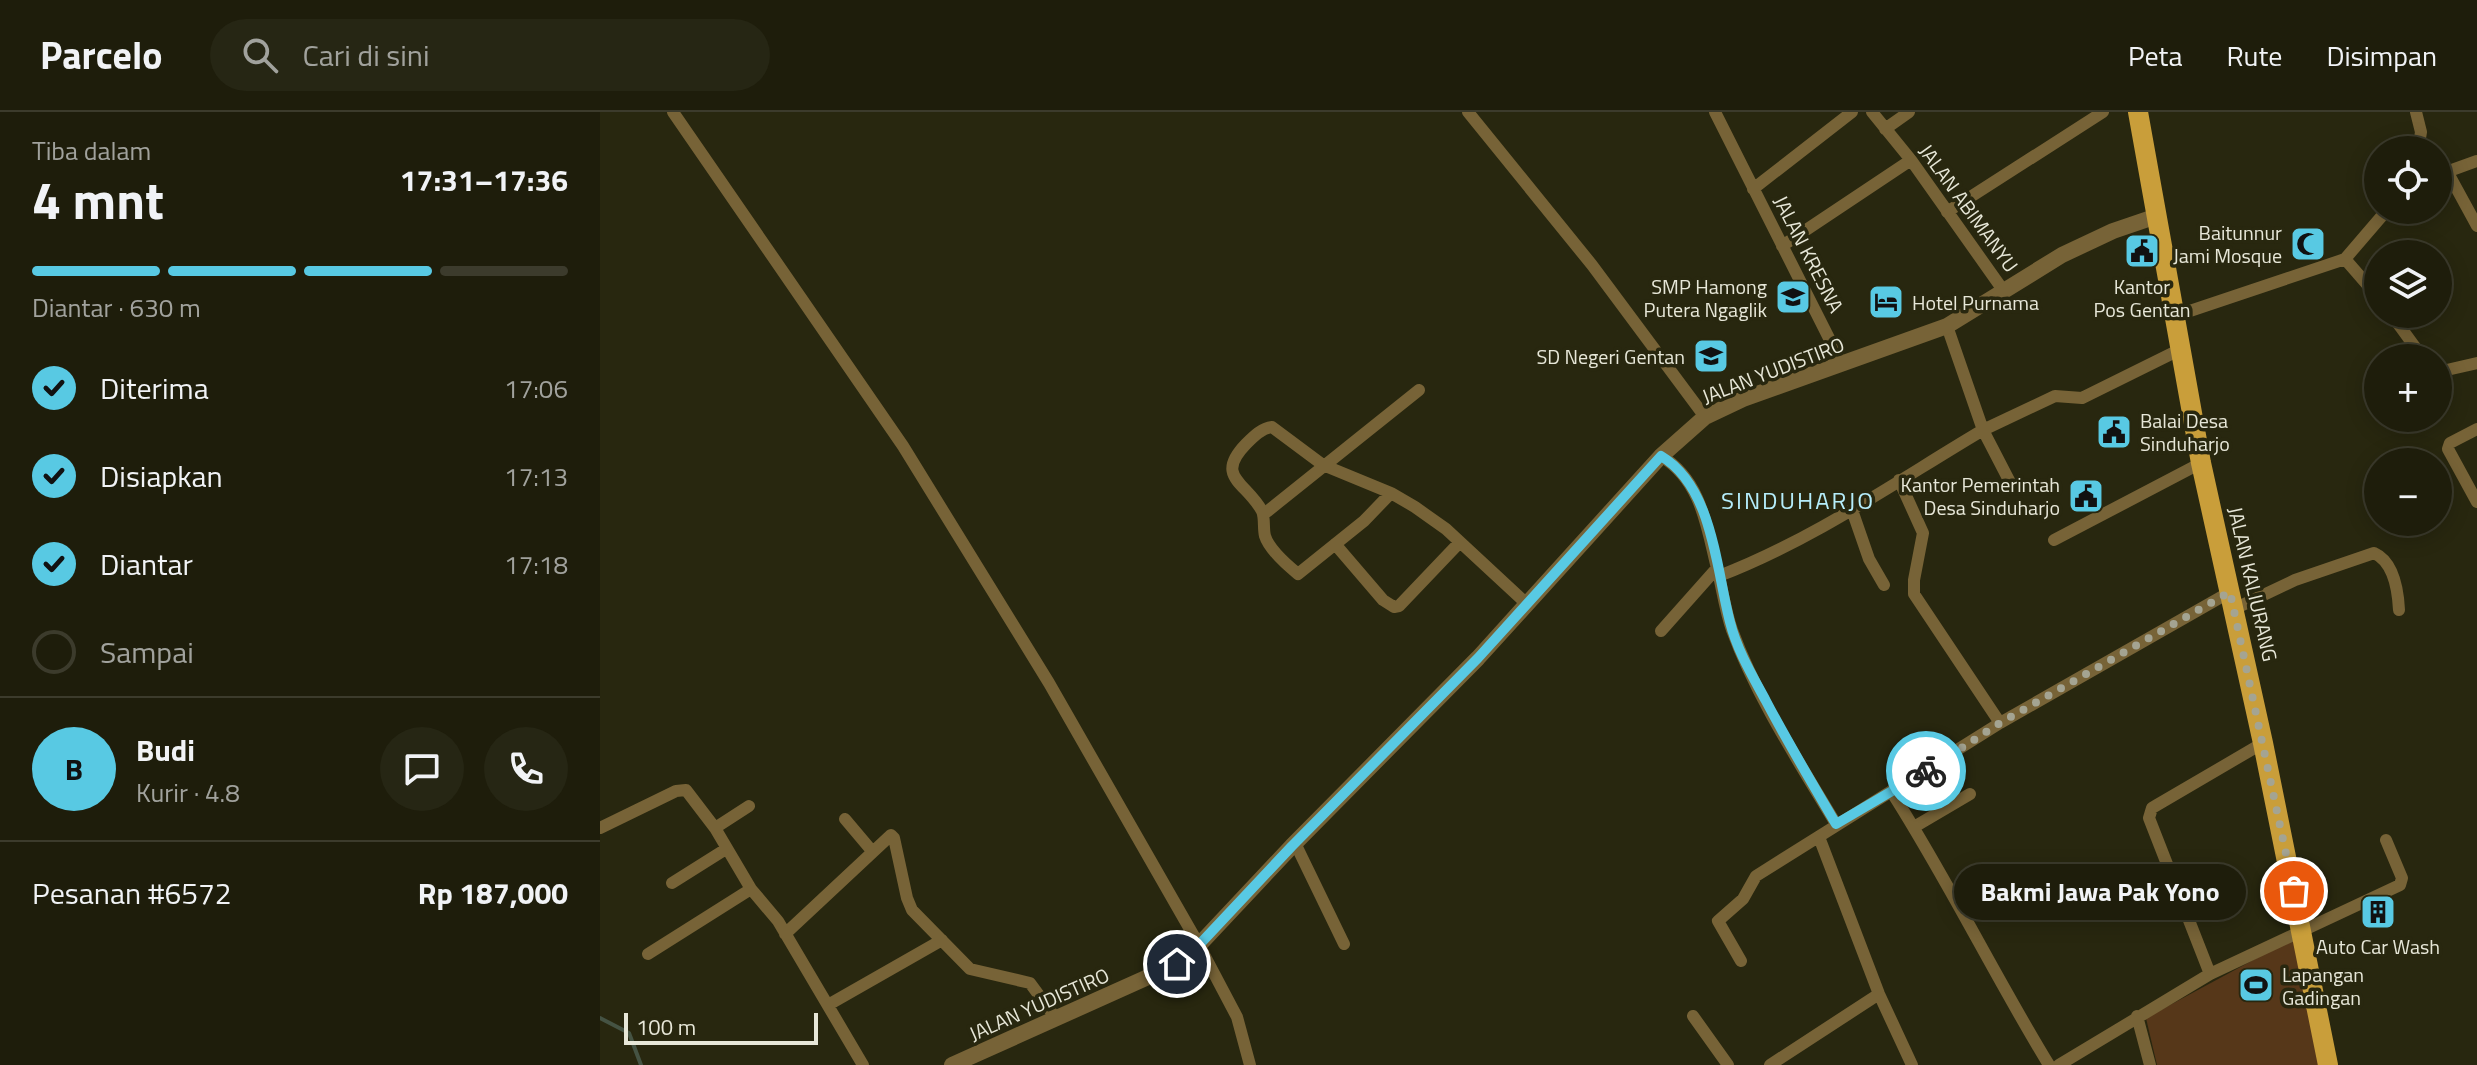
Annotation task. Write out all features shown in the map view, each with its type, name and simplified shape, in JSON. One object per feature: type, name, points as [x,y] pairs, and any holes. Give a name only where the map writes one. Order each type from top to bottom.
[{"type":"main road","name":"JALAN KALIURANG","points":[[2136,115],[2201,463],[2263,743],[2328,1065]]},
{"type":"street","points":[[673,112],[903,446],[1049,683],[1237,1017],[1250,1065]]},
{"type":"street","points":[[1468,112],[1592,265],[1705,417]]},
{"type":"street","points":[[1715,112],[1753,189]]},
{"type":"street","name":"JALAN KRESNA","points":[[1842,364],[1753,189],[1852,112]]},
{"type":"street","name":"JALAN ABIMANYU","points":[[1872,112],[1911,160],[2003,290]]},
{"type":"street","points":[[1885,129],[1909,112]]},
{"type":"street","points":[[1947,212],[2103,112]]},
{"type":"street","points":[[2416,112],[2420,136]]},
{"type":"street","points":[[1782,246],[1911,160]]},
{"type":"street","points":[[2452,170],[2477,161]]},
{"type":"street","points":[[2452,188],[2477,226]]},
{"type":"street","name":"JALAN YUDISTIRO","points":[[952,1065],[971,1061],[1055,1017],[1177,964],[1478,658],[1661,456],[1705,417],[1743,399],[1947,326],[2062,255],[2113,231],[2157,216]]},
{"type":"street","points":[[2175,316],[2345,259],[2375,224]]},
{"type":"street","points":[[2345,259],[2364,281]]},
{"type":"street","points":[[1947,326],[1983,430],[2013,488]]},
{"type":"street","points":[[1661,631],[1718,572],[1743,567],[1852,510],[1983,430],[2055,396],[2082,398],[2181,349]]},
{"type":"street","points":[[2452,369],[2477,363]]},
{"type":"street","points":[[1264,514],[1419,390]]},
{"type":"street","points":[[1391,493],[1364,521],[1298,574],[1266,539],[1264,514],[1231,470],[1232,459],[1265,428],[1272,427],[1323,465],[1391,493],[1415,507],[1460,542],[1527,604]]},
{"type":"street","points":[[2477,429],[2450,443],[2448,449],[2477,502]]},
{"type":"street","points":[[1661,456],[1674,464],[1695,491],[1731,626],[1745,662],[1836,824]]},
{"type":"street","points":[[2054,540],[2201,463]]},
{"type":"street","points":[[1899,480],[1923,533],[1914,594],[2000,723]]},
{"type":"street","points":[[1852,510],[1869,559],[1884,585]]},
{"type":"street","points":[[1335,544],[1383,600],[1394,607],[1399,606],[1460,542]]},
{"type":"street","points":[[1741,961],[1724,933],[1720,918],[1743,899],[1756,876],[2000,723],[2232,601],[2339,562],[2374,553],[2382,557],[2398,588],[2399,610]]},
{"type":"street","points":[[2210,974],[2149,818],[2150,813],[2157,805],[2263,743]]},
{"type":"street","points":[[600,828],[676,791],[686,790],[715,828],[751,889],[778,921],[863,1065]]},
{"type":"street","points":[[1891,791],[2049,1065]]},
{"type":"street","points":[[1914,827],[1970,794]]},
{"type":"street","points":[[715,828],[749,806]]},
{"type":"street","points":[[845,819],[872,851]]},
{"type":"street","points":[[785,934],[891,835],[912,910],[970,969],[1030,983],[1055,1017]]},
{"type":"street","points":[[1819,837],[1879,994],[1912,1065]]},
{"type":"street","points":[[2059,1065],[2210,974],[2400,885],[2402,878],[2386,840]]},
{"type":"street","points":[[1295,843],[1344,944]]},
{"type":"street","points":[[672,883],[726,849]]},
{"type":"street","points":[[648,954],[751,889]]},
{"type":"street","points":[[828,1005],[942,940]]},
{"type":"street","points":[[1770,1065],[1879,994]]},
{"type":"street","points":[[1693,1016],[1723,1063]]},
{"type":"street","points":[[2137,1016],[2150,1065]]},
{"type":"shaded area","name":"Lapangan Gadingan","points":[[2294,938],[2320,1065],[2157,1065],[2146,1018]]},
{"type":"waterway","points":[[600,1018],[629,1033],[641,1065]]},
{"type":"way so far","points":[[1926,771],[2000,723],[2230,592],[2294,891]]},
{"type":"place","name":"Baitunnur Jami Mosque","points":[[2308,244]]},
{"type":"place","name":"Kantor Pos Gentan","points":[[2142,251]]},
{"type":"place","name":"SMP Hamong Putera Ngaglik","points":[[1793,297]]},
{"type":"place","name":"Hotel Purnama","points":[[1886,302]]},
{"type":"place","name":"SD Negeri Gentan","points":[[1711,356]]},
{"type":"place","name":"Balai Desa Sinduharjo","points":[[2114,432]]},
{"type":"place","name":"Kantor Pemerintah Desa Sinduharjo","points":[[2086,496]]},
{"type":"place","name":"Bakmi Jawa Pak Yono","points":[[2294,891]]},
{"type":"place","name":"Auto Car Wash","points":[[2378,912]]},
{"type":"place","name":"Lapangan Gadingan","points":[[2256,985]]},
{"type":"district","name":"SINDUHARJO","points":[[1798,500]]},
{"type":"route","points":[[1177,964],[1478,658],[1661,456],[1674,464],[1695,491],[1731,626],[1745,662],[1836,824],[1926,771]]}]
